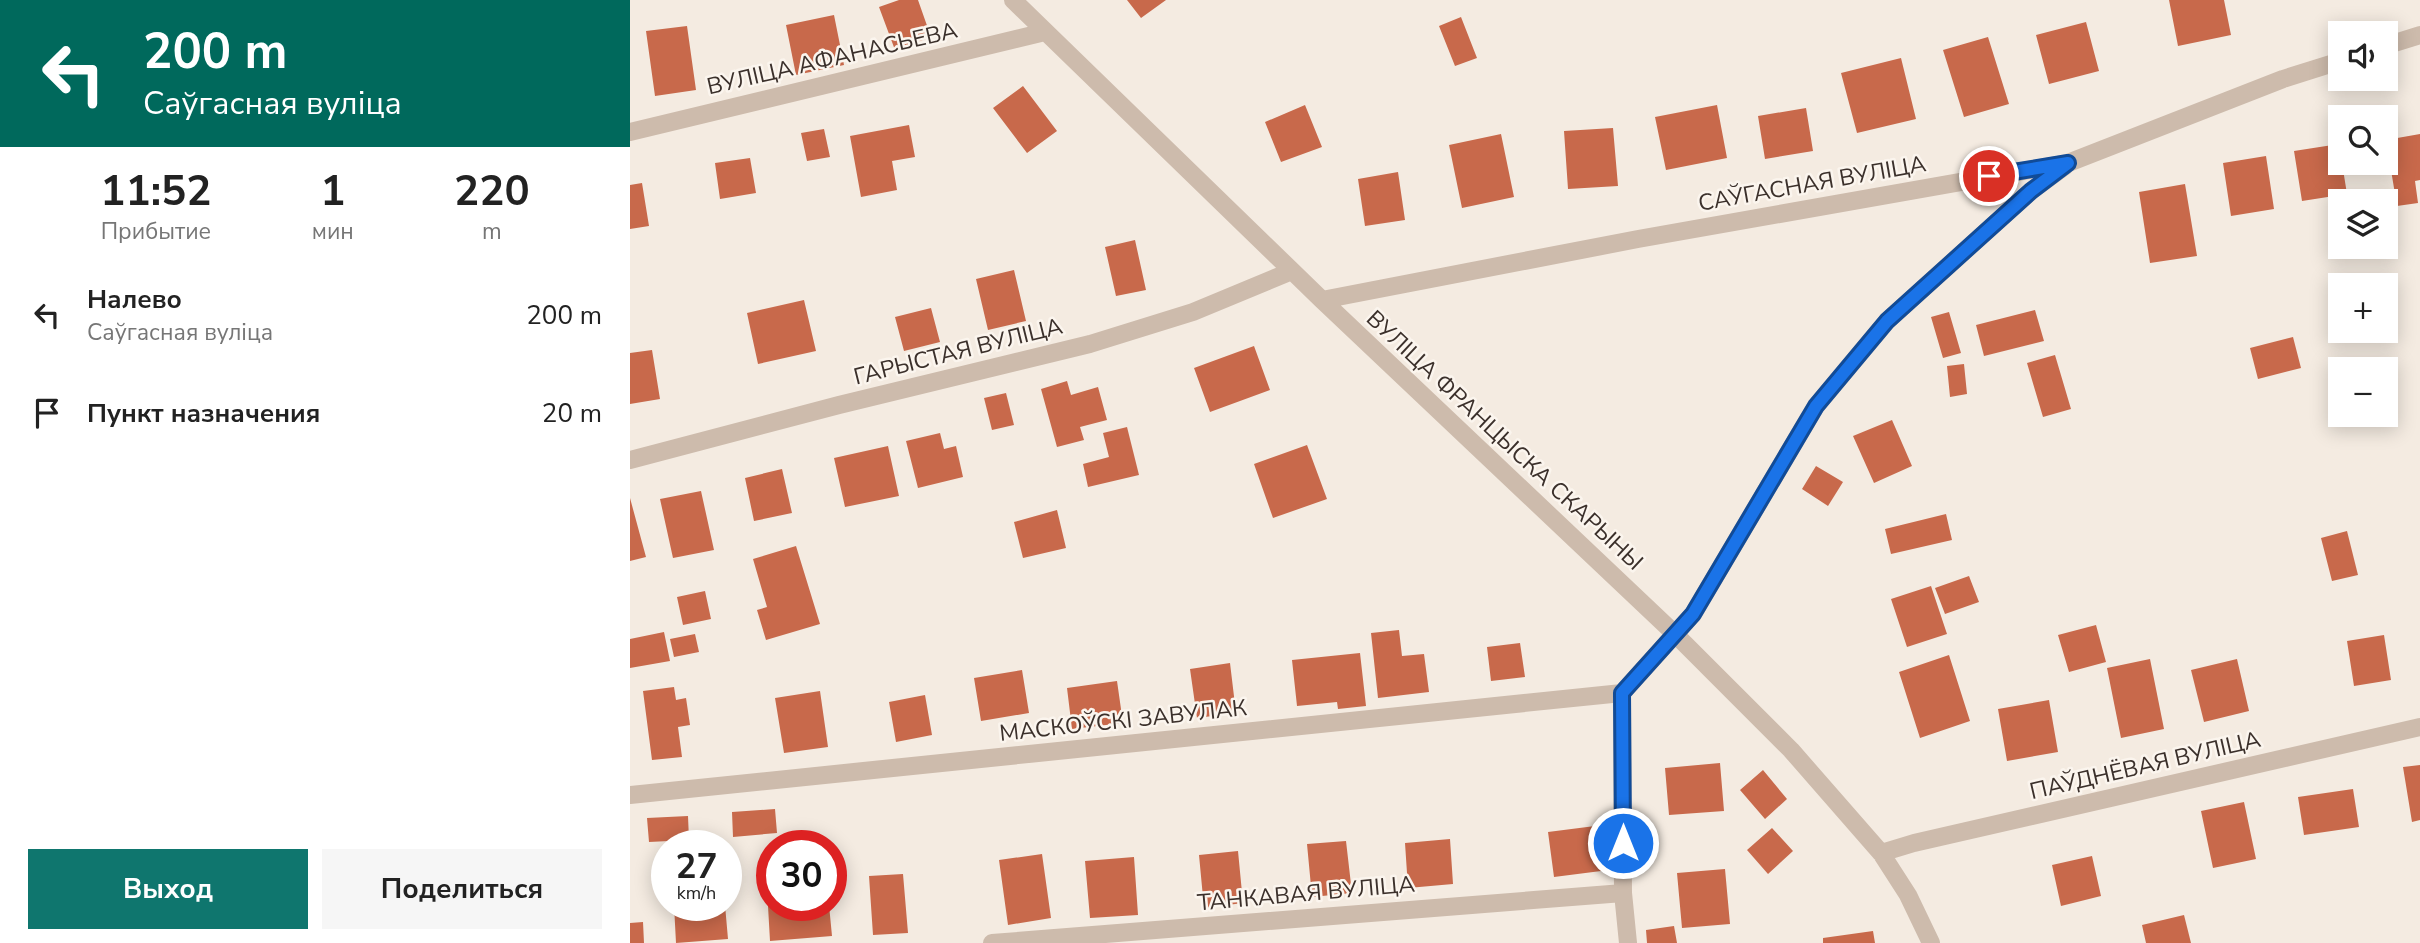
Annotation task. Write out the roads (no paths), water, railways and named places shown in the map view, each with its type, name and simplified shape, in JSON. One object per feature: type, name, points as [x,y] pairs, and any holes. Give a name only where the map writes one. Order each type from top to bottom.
[{"type":"street","name":"ВУЛІЦА ФРАНЦЫСКА СКАРЫНЫ","points":[[1013,0],[1322,300],[1675,635],[1791,750],[1881,853],[1908,895],[1931,943]]},
{"type":"street","name":"ВУЛІЦА АФАНАСЬЕВА","points":[[630,132],[1045,32]]},
{"type":"street","points":[[2398,42],[2420,35]]},
{"type":"street","name":"САЎГАСНАЯ ВУЛІЦА","points":[[1322,300],[1638,239],[2068,163],[2283,79],[2328,65]]},
{"type":"street","points":[[1628,943],[1623,892],[1622,693],[1693,614],[1816,406],[1887,321],[2031,191],[2068,163]]},
{"type":"street","name":"ГАРЫСТАЯ ВУЛІЦА","points":[[630,460],[839,405],[1090,344],[1193,312],[1292,271]]},
{"type":"street","name":"МАСКОЎСКІ ЗАВУЛАК","points":[[630,795],[1622,693]]},
{"type":"street","name":"ПАЎДНЁВАЯ ВУЛІЦА","points":[[1881,853],[1927,840],[2420,727]]},
{"type":"street","name":"ТАНКАВАЯ ВУЛІЦА","points":[[992,943],[1623,892]]}]
